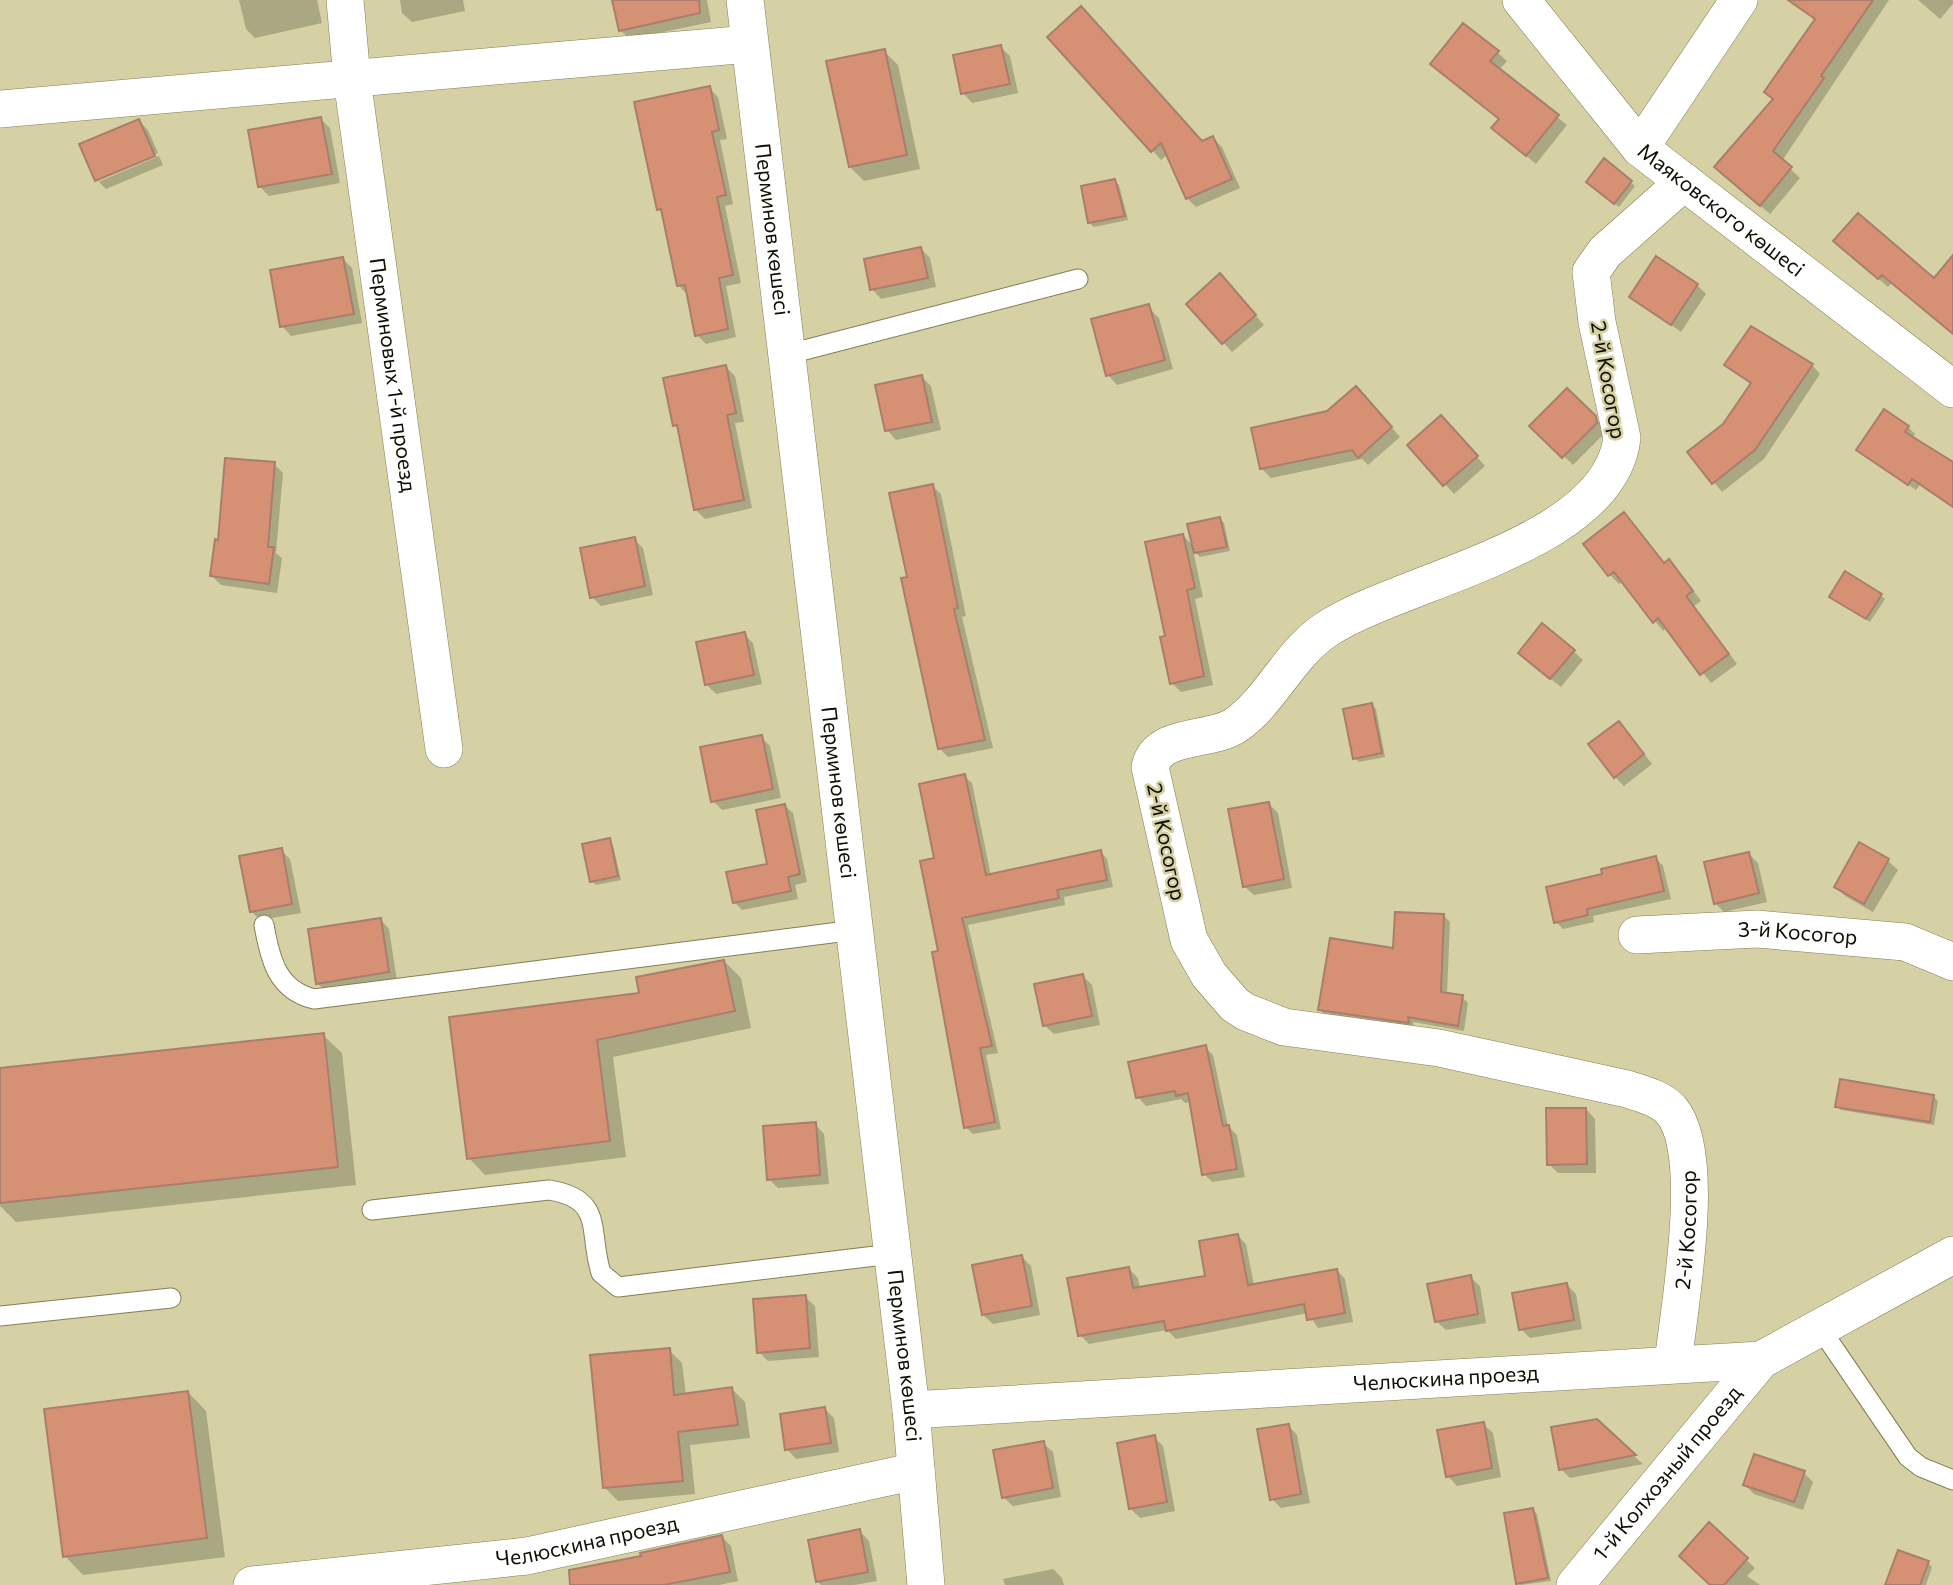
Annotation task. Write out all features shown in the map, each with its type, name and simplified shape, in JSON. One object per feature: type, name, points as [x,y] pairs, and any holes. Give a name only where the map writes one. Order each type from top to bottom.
[{"type":"street","name":"Перминовых 1-й проезд","points":[[345,0],[352,79],[444,749]]},
{"type":"street","name":"Перминов көшесі","points":[[745,0],[789,354],[911,1410],[926,1585]]},
{"type":"street","name":"Маяковского көшесі","points":[[1521,0],[1640,148],[1953,389]]},
{"type":"street","points":[[1640,148],[1739,0]]},
{"type":"street","points":[[0,109],[749,44]]},
{"type":"street","name":"2-й Косогор","points":[[1673,1364],[1690,1171],[1679,1123],[1670,1109],[1660,1101],[1627,1089],[1439,1048],[1284,1027],[1235,1005],[1209,975],[1189,940],[1150,767],[1152,759],[1171,745],[1235,726],[1294,658],[1328,628],[1468,569],[1546,531],[1570,516],[1605,483],[1620,454],[1622,438],[1597,322],[1591,272],[1605,251],[1684,182]]},
{"type":"street","name":"3-й Косогор","points":[[1637,935],[1770,930],[1906,942],[1953,962]]},
{"type":"street","name":"Челюскина проезд","points":[[911,1410],[1761,1360],[1953,1255]]},
{"type":"street","name":"1-й Колхозный проезд","points":[[1575,1585],[1761,1360]]},
{"type":"street","name":"Челюскина проезд","points":[[252,1585],[528,1570],[916,1471]]},
{"type":"lane","points":[[789,354],[1078,279]]},
{"type":"lane","points":[[264,925],[270,957],[278,974],[290,989],[314,999],[855,930]]},
{"type":"lane","points":[[372,1210],[549,1190],[568,1193],[582,1201],[591,1213],[601,1273],[618,1287],[892,1254]]},
{"type":"lane","points":[[0,1316],[171,1298]]},
{"type":"lane","points":[[1820,1328],[1908,1457],[1953,1480]]},
{"type":"building","points":[[612,0],[699,0],[700,13],[619,31]]},
{"type":"building","points":[[1788,0],[1873,0],[1821,76],[1824,78],[1773,151],[1792,167],[1760,206],[1714,167],[1773,99],[1764,92],[1815,19]]},
{"type":"building","points":[[1081,6],[1202,141],[1213,136],[1232,179],[1186,199],[1161,143],[1151,152],[1047,37]]},
{"type":"building","points":[[1463,23],[1499,51],[1490,61],[1559,115],[1526,156],[1491,128],[1499,119],[1430,64]]},
{"type":"building","points":[[1001,45],[1010,84],[961,94],[953,55]]},
{"type":"building","points":[[885,49],[907,155],[849,167],[826,61]]},
{"type":"building","points":[[710,86],[719,130],[712,132],[726,195],[717,197],[733,275],[719,278],[728,329],[695,336],[685,285],[677,286],[661,209],[657,210],[634,102]]},
{"type":"building","points":[[321,117],[332,174],[258,187],[248,130]]},
{"type":"building","points":[[139,119],[155,156],[95,181],[79,144]]},
{"type":"building","points":[[1604,158],[1632,181],[1614,204],[1586,182]]},
{"type":"building","points":[[1115,179],[1125,216],[1088,223],[1081,186]]},
{"type":"building","points":[[1858,213],[1934,278],[1953,255],[1953,334],[1882,275],[1878,279],[1833,241]]},
{"type":"building","points":[[921,247],[928,278],[870,290],[864,259]]},
{"type":"building","points":[[1656,256],[1698,284],[1671,325],[1629,297]]},
{"type":"building","points":[[343,257],[354,314],[280,327],[270,270]]},
{"type":"building","points":[[1220,273],[1256,315],[1222,344],[1186,304]]},
{"type":"building","points":[[1149,304],[1165,360],[1106,376],[1091,319]]},
{"type":"building","points":[[1751,326],[1813,364],[1755,450],[1712,484],[1687,452],[1723,424],[1751,383],[1724,365]]},
{"type":"building","points":[[726,365],[736,413],[727,415],[744,500],[694,510],[677,425],[673,426],[663,378]]},
{"type":"building","points":[[922,375],[932,422],[885,431],[875,385]]},
{"type":"building","points":[[1356,386],[1392,427],[1358,458],[1352,450],[1260,469],[1251,428],[1327,411]]},
{"type":"building","points":[[1567,388],[1596,416],[1597,423],[1562,458],[1529,426]]},
{"type":"building","points":[[1884,409],[1909,426],[1905,432],[1953,462],[1953,507],[1912,479],[1908,485],[1856,450]]},
{"type":"building","points":[[1441,415],[1478,456],[1443,486],[1407,445]]},
{"type":"building","points":[[225,458],[275,462],[268,547],[274,547],[269,584],[210,576],[215,539],[218,540]]},
{"type":"building","points":[[933,484],[958,608],[954,609],[985,740],[938,749],[901,578],[907,577],[889,493]]},
{"type":"building","points":[[1624,512],[1664,563],[1669,559],[1693,591],[1686,596],[1729,654],[1700,675],[1658,618],[1653,623],[1614,572],[1608,576],[1583,544]]},
{"type":"building","points":[[1220,517],[1227,547],[1194,553],[1187,524]]},
{"type":"building","points":[[1183,534],[1195,588],[1187,590],[1204,676],[1170,684],[1160,637],[1165,636],[1145,542]]},
{"type":"building","points":[[635,537],[645,586],[590,598],[580,548]]},
{"type":"building","points":[[1845,571],[1882,594],[1866,619],[1829,597]]},
{"type":"building","points":[[1542,623],[1575,650],[1550,679],[1518,653]]},
{"type":"building","points":[[745,632],[754,675],[705,685],[696,642]]},
{"type":"building","points":[[1372,703],[1382,753],[1353,759],[1343,709]]},
{"type":"building","points":[[1619,721],[1644,754],[1614,778],[1588,744]]},
{"type":"building","points":[[762,735],[773,789],[711,802],[700,747]]},
{"type":"building","points":[[965,774],[986,875],[1101,850],[1107,880],[1057,890],[1059,898],[962,918],[992,1046],[980,1048],[995,1122],[964,1128],[932,952],[938,951],[920,861],[934,858],[919,784]]},
{"type":"building","points":[[1269,802],[1284,879],[1243,887],[1228,809]]},
{"type":"building","points":[[785,804],[800,874],[788,877],[791,891],[733,903],[726,872],[767,864],[756,810]]},
{"type":"building","points":[[610,838],[618,876],[590,882],[582,844]]},
{"type":"building","points":[[1859,842],[1889,859],[1864,904],[1834,887]]},
{"type":"building","points":[[282,848],[292,904],[250,912],[239,856]]},
{"type":"building","points":[[1749,852],[1759,893],[1714,904],[1704,862]]},
{"type":"building","points":[[1656,856],[1664,891],[1587,909],[1588,915],[1554,923],[1546,887],[1602,874],[1601,869]]},
{"type":"building","points":[[1395,912],[1444,914],[1441,992],[1463,995],[1458,1026],[1408,1017],[1409,1023],[1318,1010],[1330,938],[1393,948]]},
{"type":"building","points":[[381,918],[389,972],[316,984],[308,929]]},
{"type":"building","points":[[724,960],[735,1011],[597,1040],[610,1141],[467,1159],[449,1017],[639,993],[636,977]]},
{"type":"building","points":[[1083,974],[1092,1016],[1043,1026],[1034,984]]},
{"type":"building","points":[[324,1033],[338,1167],[0,1203],[0,1068]]},
{"type":"building","points":[[1206,1045],[1223,1126],[1229,1125],[1237,1169],[1202,1175],[1188,1093],[1176,1096],[1175,1091],[1136,1098],[1128,1062]]},
{"type":"building","points":[[1840,1079],[1934,1095],[1930,1122],[1835,1107]]},
{"type":"building","points":[[1546,1108],[1586,1108],[1587,1164],[1547,1165]]},
{"type":"building","points":[[816,1122],[820,1175],[767,1180],[763,1126]]},
{"type":"building","points":[[1238,1234],[1248,1285],[1337,1269],[1345,1313],[1307,1320],[1304,1304],[1166,1331],[1164,1321],[1078,1336],[1067,1278],[1129,1267],[1133,1288],[1205,1276],[1199,1241]]},
{"type":"building","points":[[1022,1255],[1032,1306],[982,1315],[972,1265]]},
{"type":"building","points":[[1471,1275],[1478,1314],[1435,1322],[1427,1284]]},
{"type":"building","points":[[1567,1283],[1574,1320],[1519,1330],[1512,1293]]},
{"type":"building","points":[[806,1295],[810,1348],[757,1353],[753,1299]]},
{"type":"building","points":[[670,1348],[674,1395],[732,1387],[738,1425],[678,1432],[683,1481],[603,1488],[590,1355]]},
{"type":"building","points":[[188,1391],[207,1538],[63,1557],[44,1409]]},
{"type":"building","points":[[825,1407],[831,1443],[785,1450],[780,1414]]},
{"type":"building","points":[[1597,1419],[1636,1455],[1559,1470],[1551,1427]]},
{"type":"building","points":[[1484,1422],[1492,1468],[1446,1477],[1437,1430]]},
{"type":"building","points":[[1289,1424],[1301,1494],[1270,1500],[1257,1429]]},
{"type":"building","points":[[1155,1435],[1167,1502],[1129,1509],[1117,1443]]},
{"type":"building","points":[[1044,1441],[1053,1488],[1002,1498],[993,1450]]},
{"type":"building","points":[[1754,1454],[1805,1471],[1794,1502],[1743,1485]]},
{"type":"building","points":[[1533,1508],[1548,1578],[1516,1584],[1504,1513]]},
{"type":"building","points":[[1709,1522],[1748,1558],[1724,1585],[1710,1585],[1679,1556]]},
{"type":"building","points":[[860,1529],[868,1572],[816,1582],[808,1540]]},
{"type":"building","points":[[722,1535],[730,1572],[664,1585],[570,1585],[569,1570],[641,1556],[640,1553]]},
{"type":"building","points":[[1898,1550],[1929,1561],[1920,1585],[1885,1585]]}]
